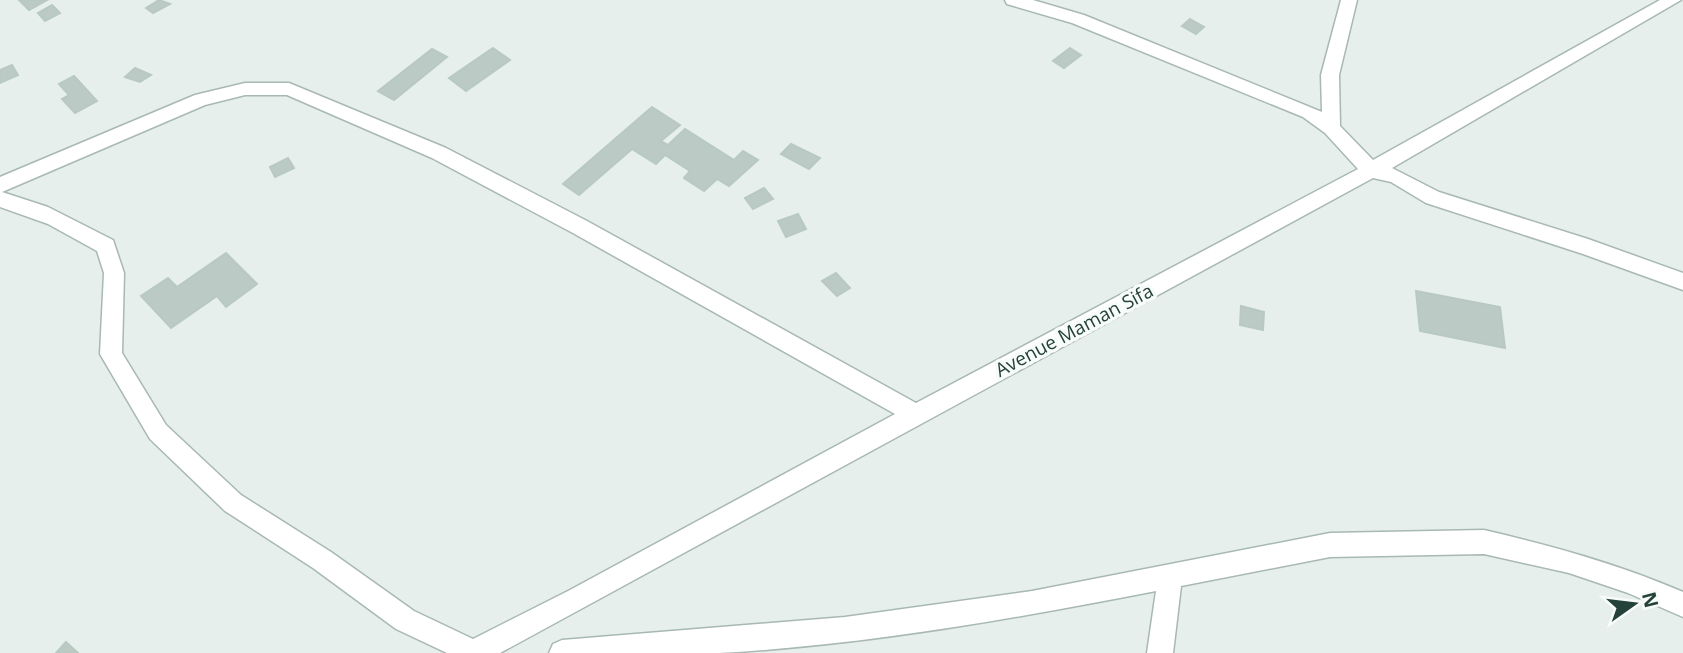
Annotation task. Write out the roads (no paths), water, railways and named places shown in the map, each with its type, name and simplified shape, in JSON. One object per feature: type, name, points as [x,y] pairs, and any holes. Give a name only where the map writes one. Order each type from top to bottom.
[{"type":"street","points":[[1013,0],[1078,19],[1263,91],[1309,112],[1331,128],[1371,171],[1396,176],[1433,198],[1588,247],[1683,282]]},
{"type":"street","points":[[1331,128],[1330,75],[1349,0]]},
{"type":"street","name":"Avenue Maman Sifa","points":[[473,653],[579,599],[916,414],[1371,171],[1673,0]]},
{"type":"street","points":[[0,185],[201,100],[245,89],[289,89],[439,153],[580,227],[916,414]]},
{"type":"street","points":[[0,199],[18,203],[79,229],[106,246],[114,273],[111,354],[158,432],[233,503],[322,560],[405,620],[473,653],[504,653]]},
{"type":"street","points":[[562,653],[845,631],[1170,579],[1330,545],[1485,542],[1569,561],[1631,582],[1683,605]]},
{"type":"street","points":[[1160,653],[1170,579]]}]
